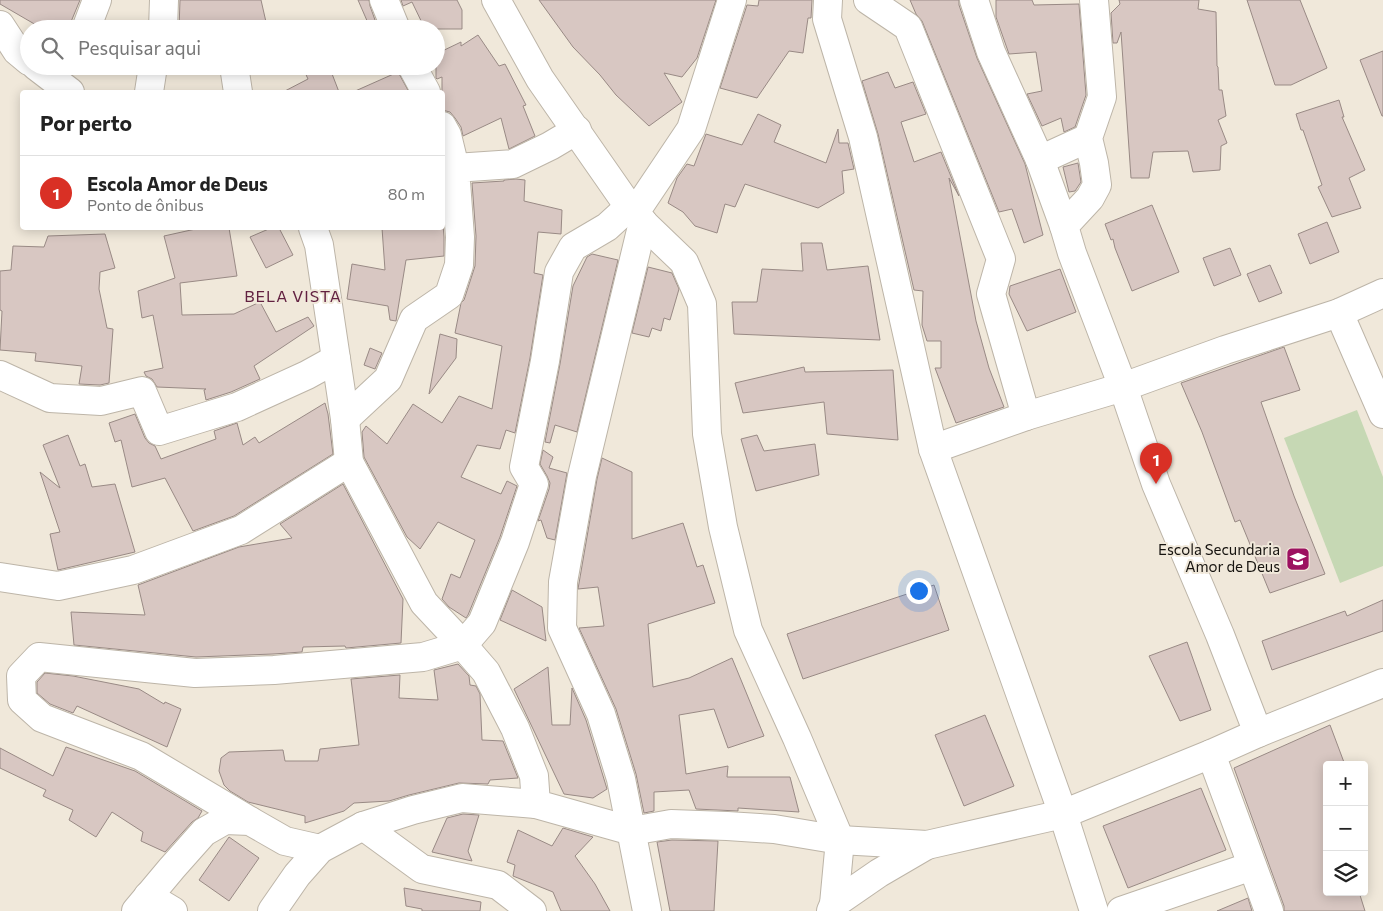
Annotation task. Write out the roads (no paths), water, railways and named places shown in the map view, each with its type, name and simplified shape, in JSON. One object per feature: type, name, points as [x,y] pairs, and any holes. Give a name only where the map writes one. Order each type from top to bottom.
[{"type":"street","points":[[89,20],[97,0]]},
{"type":"street","points":[[163,20],[164,0]]},
{"type":"street","points":[[384,0],[392,20]]},
{"type":"street","points":[[496,0],[540,79],[636,214],[684,262],[702,304],[707,434],[722,528],[748,630],[797,738],[840,840],[833,907]]},
{"type":"street","points":[[647,911],[622,780],[601,714],[562,628],[563,582],[582,476],[636,214],[691,129],[732,0]]},
{"type":"street","points":[[1026,416],[991,294],[1001,259],[908,27],[868,0],[827,9],[863,137],[933,449],[1063,814],[1094,911]]},
{"type":"street","points":[[974,0],[991,52],[1040,160],[1072,253],[1123,387],[1156,484],[1220,635],[1258,733]]},
{"type":"street","points":[[1064,226],[1090,198],[1097,185],[1088,138],[1102,97],[1094,0]]},
{"type":"street","points":[[0,25],[20,53]]},
{"type":"street","points":[[149,90],[152,75]]},
{"type":"street","points":[[235,75],[238,90]]},
{"type":"street","points":[[417,75],[425,90]]},
{"type":"street","points":[[455,168],[513,164],[577,130]]},
{"type":"street","points":[[345,419],[388,379],[414,319],[448,295],[459,265],[460,237],[455,168],[445,131]]},
{"type":"street","points":[[1040,160],[1088,138]]},
{"type":"street","points":[[320,849],[285,841],[141,756],[42,718],[22,700],[20,676],[38,658],[205,673],[274,670],[423,657],[463,645],[482,623],[515,542],[534,484],[524,467],[545,361],[559,272],[573,247],[607,227],[636,214]]},
{"type":"street","points":[[314,230],[319,245],[345,419],[349,462],[424,603],[486,672],[515,728],[534,776],[536,804]]},
{"type":"street","points":[[933,449],[1026,416],[1123,387],[1225,350],[1338,313],[1383,293]]},
{"type":"street","points":[[1338,313],[1383,414]]},
{"type":"street","points":[[0,375],[50,398],[101,401],[142,392],[159,431],[238,407],[307,375],[336,359]]},
{"type":"street","points":[[0,577],[58,586],[133,570],[242,530],[349,462]]},
{"type":"street","points":[[272,911],[297,875],[320,849],[363,826],[413,810],[462,798],[536,804],[632,831],[671,824],[774,828],[840,840],[927,845],[1063,814],[1383,683]]},
{"type":"street","points":[[1211,754],[1268,911]]},
{"type":"street","points":[[173,911],[142,904],[204,832],[225,820],[250,820]]},
{"type":"street","points":[[363,826],[422,869],[498,885],[532,911]]},
{"type":"street","points":[[833,907],[879,873],[927,845]]},
{"type":"street","points":[[1121,911],[1252,866]]},
{"type":"place","name":"Escola Amor de Deus","points":[[1156,484]]},
{"type":"place","name":"Escola Secundaria Amor de Deus","points":[[1298,559]]},
{"type":"district","name":"BELA VISTA","points":[[293,296]]}]
